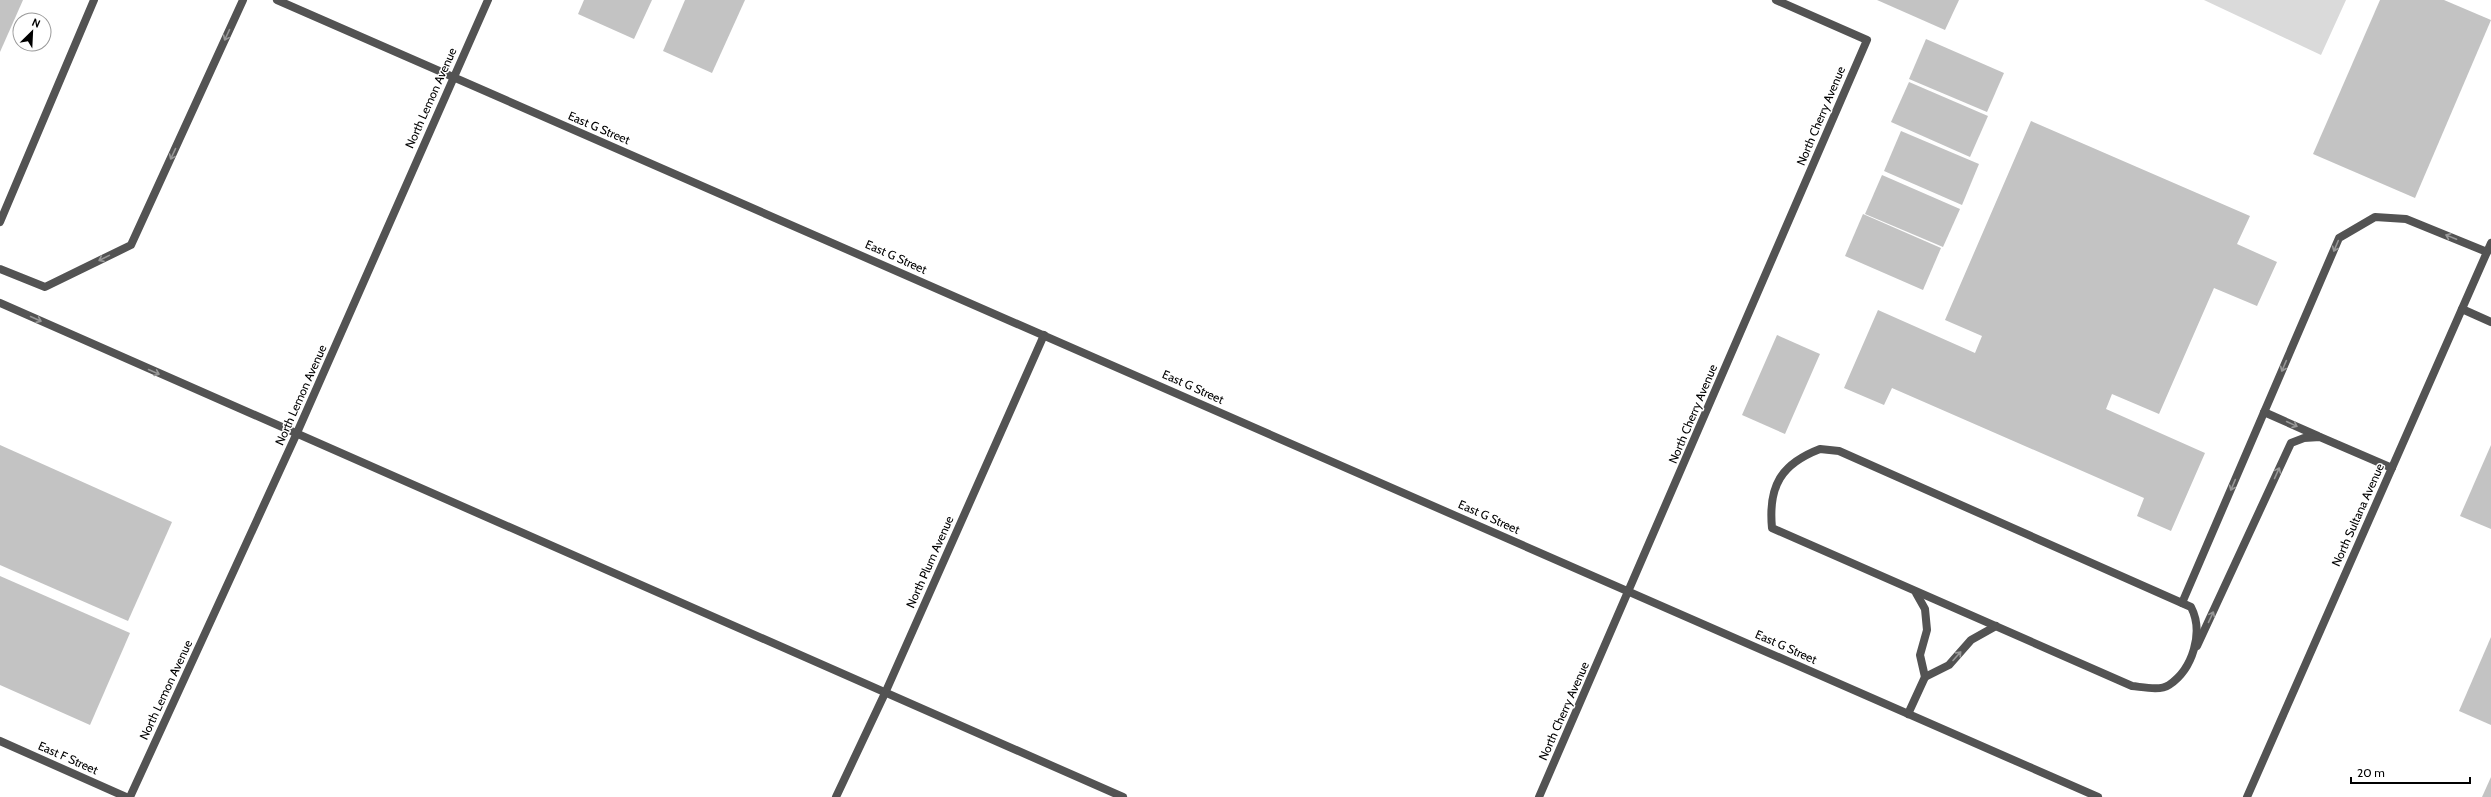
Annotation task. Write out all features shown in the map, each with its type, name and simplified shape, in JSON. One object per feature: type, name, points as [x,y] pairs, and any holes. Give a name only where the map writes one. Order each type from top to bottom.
[{"type":"street","points":[[0,222],[94,0]]},
{"type":"street","points":[[0,269],[45,287],[131,245],[243,0]]},
{"type":"street","name":"East G Street","points":[[277,0],[2098,797]]},
{"type":"street","name":"North Lemon Avenue","points":[[130,797],[296,435],[488,0]]},
{"type":"street","name":"North Cherry Avenue","points":[[1539,797],[1630,592],[1867,40],[1776,0]]},
{"type":"street","points":[[2182,603],[2339,238],[2375,217],[2406,219],[2487,252]]},
{"type":"street","name":"North Sultana Avenue","points":[[2247,797],[2491,244]]},
{"type":"street","points":[[0,303],[296,435],[886,691],[1123,797]]},
{"type":"street","points":[[2462,309],[2491,322]]},
{"type":"street","name":"North Plum Avenue","points":[[836,797],[886,691],[1044,335]]},
{"type":"street","points":[[2264,412],[2392,468]]},
{"type":"street","points":[[2194,652],[2197,620],[2191,607],[1839,451],[1820,449],[1802,456],[1787,467],[1777,486],[1770,506],[1772,528],[1916,593],[1996,626],[2132,686],[2151,688],[2168,685],[2183,670],[2194,652],[2291,443],[2304,438],[2320,437]]},
{"type":"street","points":[[1908,714],[1925,677],[1920,655],[1927,630],[1925,609],[1916,593]]},
{"type":"street","points":[[1925,677],[1948,665],[1971,640],[1996,626]]},
{"type":"street","name":"East F Street","points":[[0,741],[126,797]]},
{"type":"shaded area","points":[[2204,0],[2346,0],[2321,55]]},
{"type":"building","points":[[0,0],[23,0],[18,12],[12,12],[12,25],[0,52]]},
{"type":"building","points":[[584,0],[652,0],[634,39],[578,14]]},
{"type":"building","points":[[685,0],[745,0],[712,73],[663,51]]},
{"type":"building","points":[[1877,0],[1959,0],[1945,30]]},
{"type":"building","points":[[2380,0],[2444,0],[2491,20],[2415,198],[2313,154]]},
{"type":"building","points":[[1926,39],[2004,73],[1987,112],[1909,79]]},
{"type":"building","points":[[1909,82],[1988,116],[1970,157],[1891,122]]},
{"type":"building","points":[[2031,121],[2250,216],[2237,244],[2277,262],[2257,306],[2214,288],[2159,414],[2112,394],[2106,409],[2205,453],[2171,531],[2137,516],[2144,498],[1892,388],[1884,405],[1844,388],[1878,310],[1975,353],[1982,336],[1945,320]]},
{"type":"building","points":[[1901,131],[1979,164],[1962,205],[1884,171]]},
{"type":"building","points":[[1882,175],[1960,209],[1943,247],[1865,214]]},
{"type":"building","points":[[1863,214],[1941,248],[1923,290],[1845,256]]},
{"type":"building","points":[[1777,335],[1820,354],[1785,434],[1742,415]]},
{"type":"building","points":[[0,445],[172,522],[128,621],[0,565]]},
{"type":"building","points":[[2491,445],[2491,529],[2460,516]]},
{"type":"building","points":[[0,576],[130,633],[90,725],[0,685]]},
{"type":"building","points":[[2491,637],[2491,725],[2459,711]]},
{"type":"building","points":[[2491,777],[2491,797],[2482,797]]}]
